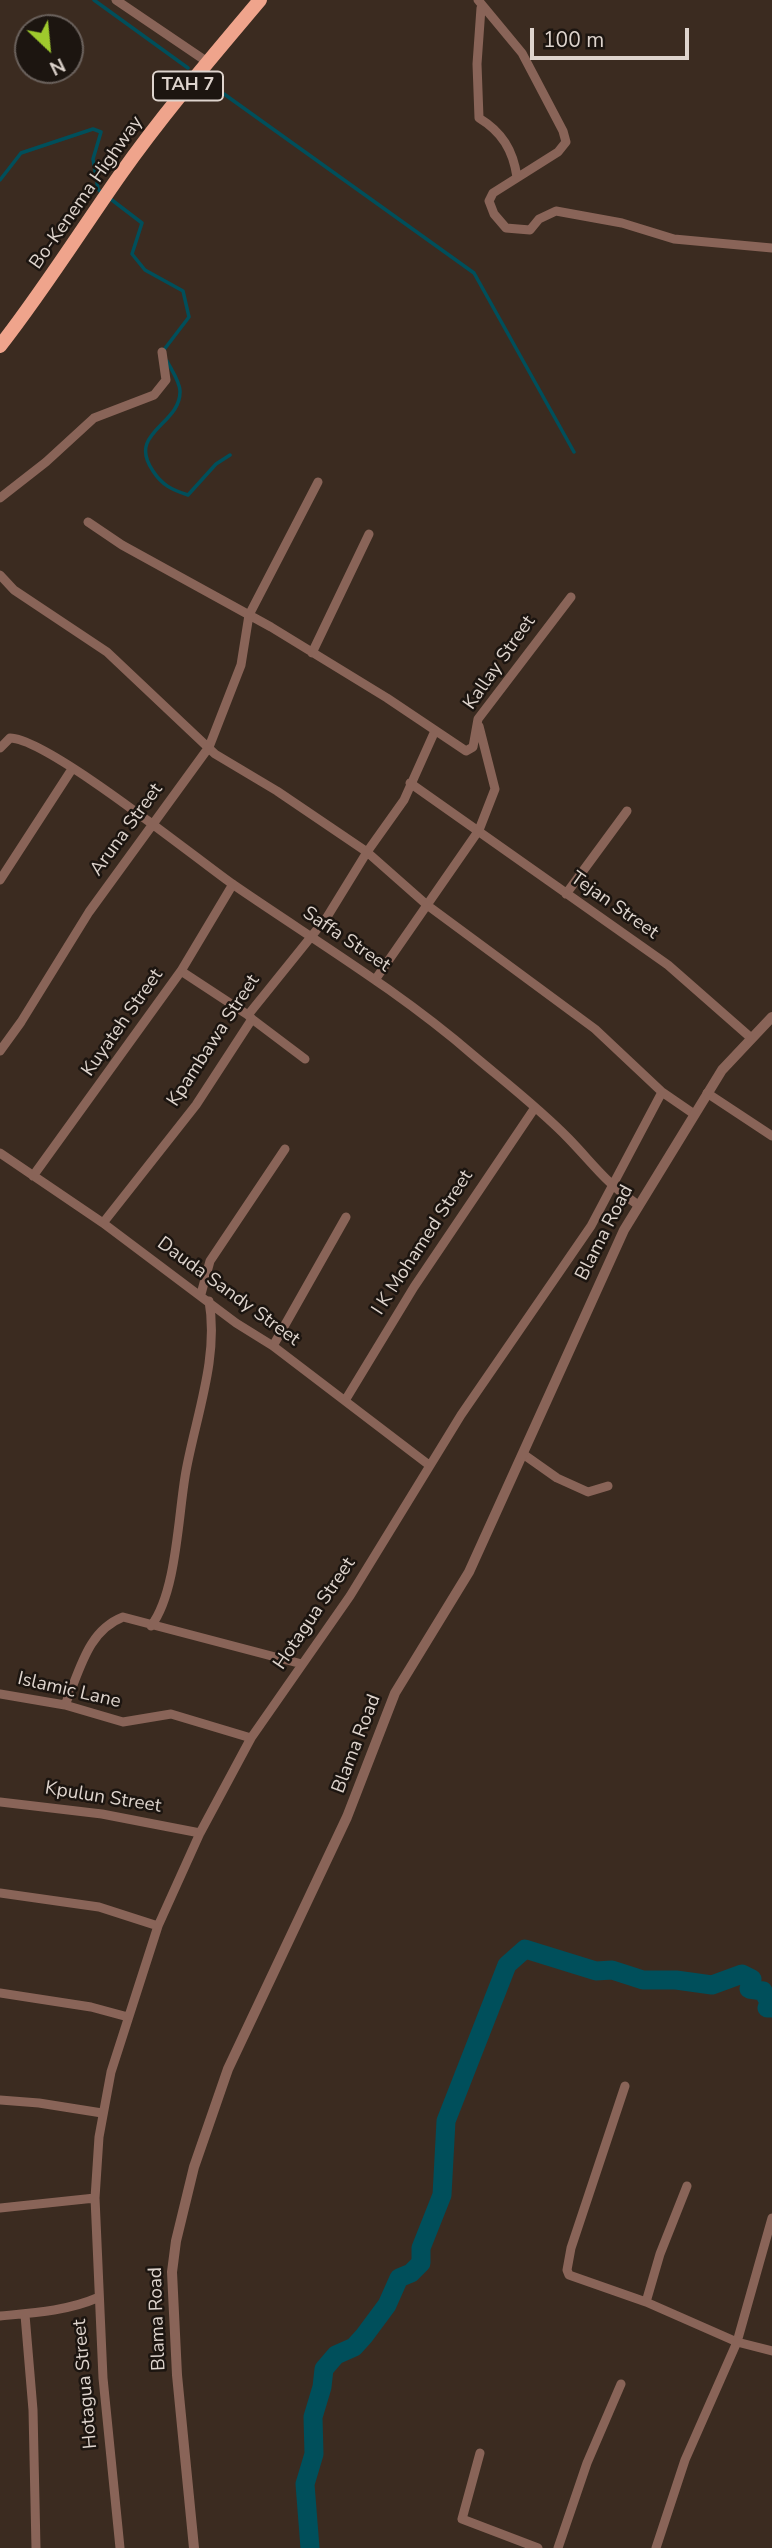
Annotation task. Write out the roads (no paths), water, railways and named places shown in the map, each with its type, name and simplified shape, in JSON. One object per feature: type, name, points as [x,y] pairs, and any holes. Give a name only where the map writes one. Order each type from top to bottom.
[{"type":"highway","name":"Bo-Kenema Highway","points":[[0,346],[120,176],[206,61],[260,0]]},
{"type":"street","points":[[116,0],[206,61]]},
{"type":"street","points":[[480,4],[477,64],[479,118],[497,129],[515,160],[517,177]]},
{"type":"street","points":[[480,4],[522,53],[563,131],[566,142],[558,152],[493,193],[489,201],[494,214],[506,228],[530,230],[539,219],[556,211],[622,223],[674,239],[772,248]]},
{"type":"street","points":[[0,498],[46,462],[94,418],[154,395],[166,380],[162,352]]},
{"type":"street","name":"Aruna Street","points":[[0,1051],[22,1022],[89,912],[209,747],[241,665],[249,615],[318,482]]},
{"type":"street","points":[[88,522],[122,545],[249,615],[387,698],[434,733]]},
{"type":"street","points":[[312,653],[369,534]]},
{"type":"street","points":[[0,575],[14,590],[107,652],[215,754],[277,791],[367,852],[427,905],[595,1029],[662,1092],[694,1114]]},
{"type":"street","name":"Kallay Street","points":[[434,733],[466,751],[473,747],[478,719],[570,597]]},
{"type":"street","points":[[375,980],[479,830],[492,799],[495,789],[483,750],[478,719]]},
{"type":"street","name":"Kpambawa Street","points":[[103,1223],[196,1105],[250,1017],[327,917],[367,852],[389,824],[434,733]]},
{"type":"street","name":"Saffa Street","points":[[0,748],[10,738],[40,747],[309,938],[375,980],[471,1053],[568,1138],[611,1187],[638,1205]]},
{"type":"street","points":[[0,880],[72,769]]},
{"type":"street","name":"Tejan Street","points":[[410,783],[668,965],[750,1037]]},
{"type":"street","points":[[566,894],[627,811]]},
{"type":"street","name":"Kuyateh Street","points":[[33,1176],[181,971],[233,884]]},
{"type":"street","points":[[181,971],[250,1017],[305,1059]]},
{"type":"street","name":"Blama Road","points":[[194,2548],[172,2306],[176,2241],[194,2168],[228,2069],[347,1817],[396,1693],[468,1572],[588,1304],[638,1205],[707,1093],[750,1037],[772,1017]]},
{"type":"street","name":"Hotagua Street","points":[[120,2548],[97,2298],[95,2198],[102,2113],[128,2017],[158,1926],[200,1833],[251,1738],[392,1530],[429,1465],[591,1226],[662,1092]]},
{"type":"street","points":[[707,1093],[772,1136]]},
{"type":"street","name":"I K Mohamed Street","points":[[346,1399],[414,1287],[534,1109]]},
{"type":"street","points":[[151,1626],[160,1614],[176,1556],[186,1470],[211,1348],[213,1321],[205,1298],[210,1261],[285,1149]]},
{"type":"street","name":"Dauda Sandy Street","points":[[0,1153],[274,1346],[429,1465]]},
{"type":"street","points":[[274,1346],[346,1217]]},
{"type":"street","points":[[523,1454],[557,1478],[588,1492],[608,1486]]},
{"type":"street","points":[[65,1705],[96,1634],[106,1624],[123,1617],[302,1664]]},
{"type":"street","name":"Islamic Lane","points":[[0,1694],[65,1705],[123,1722],[171,1714],[251,1738]]},
{"type":"street","name":"Kpulun Street","points":[[0,1802],[102,1814],[200,1833]]},
{"type":"street","points":[[0,1893],[99,1907],[158,1926]]},
{"type":"street","points":[[0,1993],[91,2007],[128,2017]]},
{"type":"street","points":[[625,2086],[571,2248],[567,2270],[569,2275],[646,2302],[737,2342],[772,2351]]},
{"type":"street","points":[[0,2100],[102,2113]]},
{"type":"street","points":[[646,2302],[660,2254],[687,2186]]},
{"type":"street","points":[[0,2208],[95,2198]]},
{"type":"street","points":[[656,2548],[685,2460],[737,2342],[772,2218]]},
{"type":"street","points":[[0,2316],[25,2315],[79,2306],[97,2298]]},
{"type":"street","points":[[25,2315],[33,2422],[36,2548]]},
{"type":"street","points":[[558,2548],[587,2463],[621,2384]]},
{"type":"street","points":[[480,2453],[462,2519],[538,2548]]},
{"type":"waterway","points":[[94,0],[188,68]]},
{"type":"waterway","points":[[224,94],[474,273],[574,452]]},
{"type":"waterway","points":[[0,180],[21,153],[93,129],[101,132],[93,159],[98,189],[102,193]]},
{"type":"waterway","points":[[108,197],[142,223],[132,254],[145,270],[183,291],[189,317],[163,351]]},
{"type":"waterway","points":[[167,361],[180,391],[178,403],[146,447],[146,458],[153,471],[168,486],[188,495],[216,464],[230,455]]},
{"type":"waterway","points":[[310,2548],[305,2484],[314,2454],[313,2417],[324,2369],[336,2355],[354,2347],[387,2305],[399,2278],[411,2273],[421,2263],[421,2248],[442,2195],[446,2121],[507,1965],[525,1949],[596,1971],[612,1970],[643,1980],[676,1980],[712,1985],[742,1974],[752,1979],[749,1989],[763,1991],[769,2002],[767,2008],[772,2008]]}]
